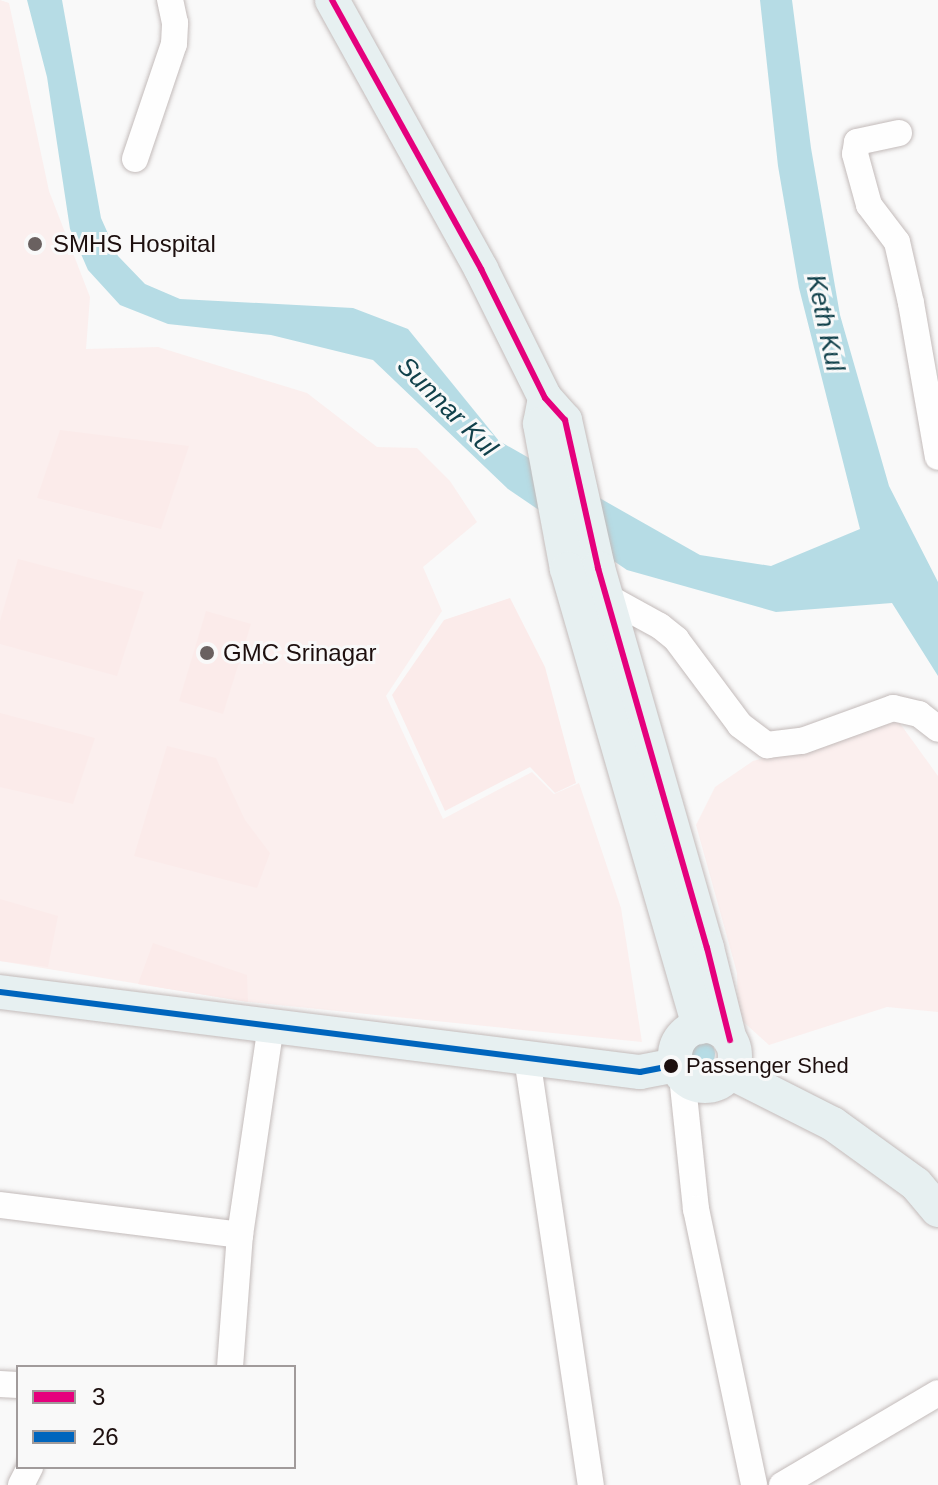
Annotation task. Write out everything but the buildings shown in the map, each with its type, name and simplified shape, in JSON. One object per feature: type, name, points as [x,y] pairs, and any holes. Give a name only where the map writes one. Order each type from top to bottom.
[{"type":"main road","points":[[332,0],[481,269],[545,398],[540,424],[557,440],[699,1027]]},
{"type":"main road","points":[[0,992],[640,1072],[679,1070],[704,1086],[723,1079],[730,1056],[707,948],[591,578]]},
{"type":"main road","points":[[679,1070],[679,1040],[699,1027],[722,1032],[730,1056],[916,1184],[938,1210]]},
{"type":"street","points":[[135,159],[174,44],[175,23],[170,0]]},
{"type":"street","points":[[899,133],[857,142],[855,154],[869,205],[897,242],[938,457]]},
{"type":"street","points":[[591,578],[676,639],[740,725],[767,745],[802,741],[893,708],[919,714],[938,729]]},
{"type":"street","points":[[230,1365],[240,1235],[271,1026]]},
{"type":"street","points":[[527,1058],[591,1485]]},
{"type":"street","points":[[679,1070],[696,1209],[754,1485]]},
{"type":"street","points":[[0,1205],[240,1235]]},
{"type":"street","points":[[782,1485],[938,1393]]},
{"type":"shaded area","name":"GMC Srinagar","points":[[0,0],[9,3],[49,191],[90,297],[86,349],[158,347],[307,393],[377,447],[417,448],[450,481],[477,522],[423,567],[442,611],[386,696],[443,819],[532,772],[554,794],[579,783],[621,908],[642,1042],[248,1002],[0,961]]},
{"type":"shaded area","points":[[60,430],[189,446],[161,529],[37,498]]},
{"type":"shaded area","points":[[18,559],[144,592],[117,676],[0,644],[0,621]]},
{"type":"shaded area","points":[[510,598],[545,667],[576,783],[555,793],[530,767],[445,811],[392,695],[444,620]]},
{"type":"shaded area","points":[[206,611],[251,624],[223,714],[179,701]]},
{"type":"shaded area","points":[[0,713],[95,738],[73,804],[0,787]]},
{"type":"shaded area","points":[[899,722],[938,776],[938,1012],[887,1007],[769,1045],[738,1017],[737,973],[696,825],[715,787],[753,761],[880,723]]},
{"type":"shaded area","points":[[167,746],[216,758],[245,820],[270,853],[257,888],[134,856]]},
{"type":"shaded area","points":[[0,899],[58,916],[48,967],[0,961]]},
{"type":"shaded area","points":[[153,943],[247,975],[248,1002],[138,984]]},
{"type":"water","points":[[27,0],[62,0],[101,218],[118,256],[145,284],[180,299],[353,308],[408,329],[499,441],[700,555],[771,566],[860,529],[799,288],[778,166],[760,0],[792,0],[811,148],[840,315],[889,486],[938,582],[938,676],[892,603],[776,612],[627,570],[508,489],[373,360],[271,335],[168,324],[120,305],[88,270],[70,229],[47,77]]},
{"type":"water","points":[[701,1040],[711,1044],[715,1054],[711,1064],[701,1068],[691,1064],[687,1054],[691,1044]]},
{"type":"transit line","name":"3","points":[[332,0],[481,269],[545,398],[565,420],[598,568],[707,948],[730,1040]]},
{"type":"transit line","name":"26","points":[[0,992],[640,1072],[676,1065]]},
{"type":"place","name":"SMHS Hospital","points":[[35,244]]},
{"type":"place","name":"GMC Srinagar","points":[[207,653]]},
{"type":"place","name":"Passenger Shed","points":[[671,1066]]},
{"type":"water label","name":"Keth Kul","points":[[825,323]]},
{"type":"water label","name":"Sunnar Kul","points":[[447,407]]}]
